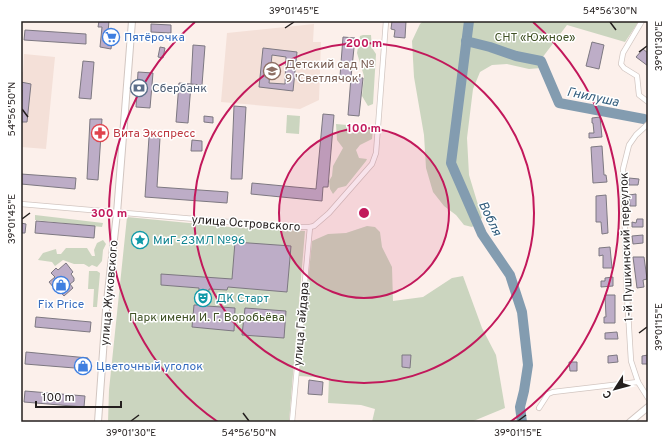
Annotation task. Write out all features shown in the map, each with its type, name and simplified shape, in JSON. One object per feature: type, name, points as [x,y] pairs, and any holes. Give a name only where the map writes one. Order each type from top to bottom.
[{"type":"street","name":"улица Жуковского","points":[[98,422],[107,307],[117,213],[132,21]]},
{"type":"street","name":"улица Островского","points":[[21,204],[289,227],[314,226],[329,213],[350,190],[372,164],[376,153],[386,21]]},
{"type":"street","points":[[642,21],[623,53],[621,64],[624,68],[637,76],[639,95],[648,102]]},
{"type":"street","name":"1-й Пушкинский переулок","points":[[648,124],[636,135],[629,145],[623,169],[627,295],[631,361],[638,382],[648,398]]},
{"type":"street","name":"улица Гайдара","points":[[292,422],[310,227]]},
{"type":"street","points":[[539,408],[548,394],[553,392],[638,382]]},
{"type":"street","points":[[630,422],[648,407]]},
{"type":"shaded area","name":"Детский сад № 9 'Светлячок'","points":[[314,24],[313,42],[321,42],[319,100],[300,109],[221,102],[227,33]]},
{"type":"shaded area","points":[[24,54],[55,57],[46,149],[21,147],[21,72],[23,72]]},
{"type":"green space","name":"СНТ «Южное»","points":[[423,21],[639,21],[625,42],[567,25],[542,58],[541,68],[529,69],[507,64],[492,65],[480,72],[473,89],[467,138],[469,175],[482,218],[472,227],[464,225],[456,215],[444,206],[433,192],[426,168],[424,135],[414,77],[412,41]]},
{"type":"green space","points":[[371,35],[372,48],[376,54],[373,104],[368,106],[362,96],[364,76],[357,53],[360,36]]},
{"type":"green space","points":[[287,115],[300,116],[299,134],[286,133]]},
{"type":"green space","points":[[336,124],[347,125],[349,134],[357,132],[361,128],[365,129],[370,127],[373,130],[372,139],[360,145],[356,150],[359,158],[367,159],[366,161],[346,186],[338,188],[333,194],[330,189],[329,181],[332,176],[333,166],[343,148],[337,140]]},
{"type":"green space","points":[[35,215],[103,223],[102,227],[35,220]]},
{"type":"green space","name":"Парк имени И. Г. Воробьёва","points":[[127,217],[230,227],[305,231],[289,422],[108,422],[109,390]]},
{"type":"green space","name":"Парк имени И. Г. Воробьёва","points":[[367,226],[375,227],[380,232],[382,247],[392,267],[393,301],[423,297],[452,278],[463,276],[482,328],[496,355],[505,408],[471,422],[372,422],[375,409],[361,405],[328,403],[329,378],[299,376],[312,241],[328,234],[346,233]]},
{"type":"green space","points":[[103,240],[106,244],[103,250],[102,261],[97,267],[92,265],[89,267],[84,264],[74,264],[63,260],[55,266],[52,262],[38,260],[43,253],[56,249],[57,254],[61,254],[66,248],[87,248],[92,256],[95,256],[94,250],[97,243]]},
{"type":"green space","points":[[89,271],[97,271],[100,273],[97,307],[93,307],[94,289],[88,289]]},
{"type":"building","points":[[99,21],[109,21],[108,32],[113,32],[111,49],[100,47],[102,27],[98,27]]},
{"type":"building","points":[[392,21],[406,21],[405,38],[394,37],[395,30],[391,29]]},
{"type":"building","points":[[151,24],[171,25],[171,33],[151,32]]},
{"type":"building","points":[[25,30],[86,34],[86,44],[24,40]]},
{"type":"building","points":[[343,37],[355,38],[351,77],[340,76]]},
{"type":"building","points":[[592,42],[604,45],[599,69],[586,66]]},
{"type":"building","points":[[193,45],[205,46],[202,85],[191,84]]},
{"type":"building","points":[[160,47],[165,48],[163,58],[158,57]]},
{"type":"building","points":[[263,48],[297,52],[293,91],[259,87]],"holes":[[[272,55],[286,57],[285,84],[269,83]]]},
{"type":"building","points":[[643,49],[648,53],[648,66],[636,57]]},
{"type":"building","points":[[83,61],[94,62],[91,99],[79,98]]},
{"type":"building","points":[[138,72],[153,73],[150,108],[136,107]]},
{"type":"building","points":[[351,77],[363,78],[359,116],[348,115]]},
{"type":"building","points":[[21,82],[31,84],[27,122],[21,122]]},
{"type":"building","points":[[179,83],[191,84],[188,123],[176,122]]},
{"type":"building","points":[[234,106],[246,107],[242,179],[231,179]]},
{"type":"building","points":[[323,114],[334,115],[328,187],[323,187],[322,201],[251,194],[252,183],[316,189]]},
{"type":"building","points":[[204,116],[213,117],[213,123],[204,122]]},
{"type":"building","points":[[600,117],[602,137],[589,138],[589,133],[594,133],[592,118]]},
{"type":"building","points":[[90,119],[102,119],[98,180],[87,179]]},
{"type":"building","points":[[149,137],[160,138],[157,187],[228,192],[227,203],[145,197]]},
{"type":"building","points":[[192,140],[202,141],[202,151],[191,151]]},
{"type":"building","points":[[602,146],[604,175],[606,175],[607,182],[593,183],[591,147]]},
{"type":"building","points":[[21,174],[76,178],[75,189],[21,184]]},
{"type":"building","points":[[629,178],[639,179],[638,185],[629,185]]},
{"type":"building","points":[[636,194],[636,206],[630,206],[629,195]]},
{"type":"building","points":[[606,195],[608,233],[602,234],[601,222],[596,222],[596,196]]},
{"type":"building","points":[[637,219],[643,219],[643,227],[632,227],[632,222],[636,223]]},
{"type":"building","points":[[36,221],[95,226],[94,238],[35,233]]},
{"type":"building","points":[[21,223],[26,224],[25,233],[21,233]]},
{"type":"building","points":[[643,235],[643,243],[633,244],[632,236]]},
{"type":"building","points":[[235,242],[291,246],[287,292],[228,287],[227,290],[209,289],[207,306],[235,308],[234,331],[192,327],[194,305],[198,305],[199,288],[161,285],[161,274],[232,279]]},
{"type":"building","points":[[610,247],[612,268],[603,268],[603,255],[599,256],[599,248]]},
{"type":"building","points":[[633,257],[644,257],[647,279],[643,280],[644,287],[637,288]]},
{"type":"building","points":[[66,263],[73,272],[71,274],[74,281],[70,284],[73,288],[64,296],[49,282],[55,277],[51,273],[56,268],[58,270]]},
{"type":"building","points":[[613,277],[613,286],[601,287],[601,281],[605,281],[605,278]]},
{"type":"building","points":[[605,295],[615,295],[615,323],[604,323],[604,317],[606,317]]},
{"type":"building","points":[[245,308],[286,311],[284,338],[242,335]]},
{"type":"building","points":[[36,317],[91,322],[90,332],[35,327]]},
{"type":"building","points":[[617,332],[618,339],[605,339],[605,333]]},
{"type":"building","points":[[26,352],[88,358],[87,369],[25,364]]},
{"type":"building","points":[[402,355],[411,355],[410,368],[402,367]]},
{"type":"building","points":[[617,355],[618,362],[608,363],[608,356]]},
{"type":"building","points":[[648,355],[648,364],[642,364],[642,356]]},
{"type":"building","points":[[569,362],[577,362],[577,371],[570,371]]},
{"type":"building","points":[[309,380],[323,382],[322,395],[308,394]]},
{"type":"building","points":[[25,391],[85,396],[84,407],[24,402]]},
{"type":"waterway","name":"Вобля","points":[[469,21],[451,163],[482,234],[510,275],[522,312],[528,365],[520,407],[522,422]]},
{"type":"waterway","name":"Гнилуша","points":[[466,41],[516,56],[541,61],[559,103],[648,121]]},
{"type":"place","name":"Пятёрочка","points":[[111,37]]},
{"type":"place","name":"Детский сад № 9 'Светлячок'","points":[[272,71]]},
{"type":"place","name":"Сбербанк","points":[[139,88]]},
{"type":"place","name":"Вита Экспресс","points":[[100,133]]},
{"type":"place","name":"МиГ-23МЛ №96","points":[[140,240]]},
{"type":"place","name":"Fix Price","points":[[61,285]]},
{"type":"place","name":"ДК Старт","points":[[203,298]]},
{"type":"place","name":"Цветочный уголок","points":[[83,366]]}]
